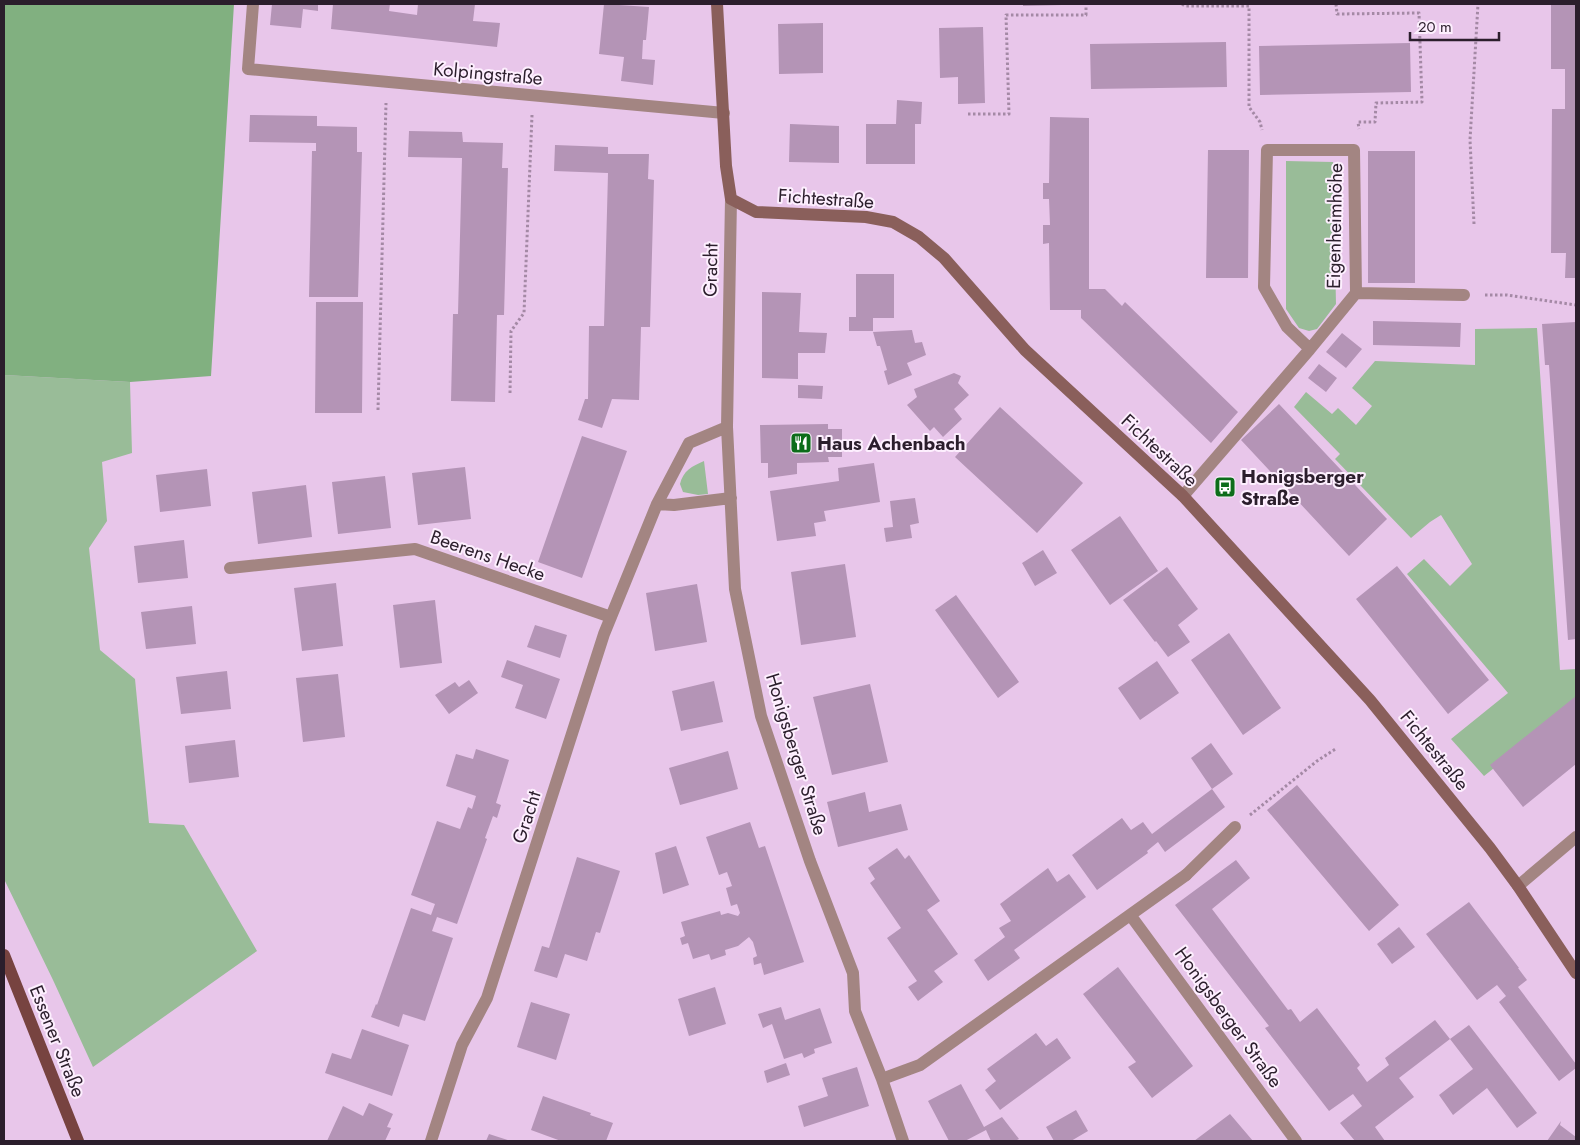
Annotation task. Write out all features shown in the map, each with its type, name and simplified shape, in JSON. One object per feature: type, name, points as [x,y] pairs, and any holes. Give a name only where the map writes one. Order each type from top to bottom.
[{"type":"main road","name":"Essener Straße","points":[[4,955],[78,1141]]},
{"type":"street","name":"Kolpingstraße","points":[[253,4],[248,69],[724,113]]},
{"type":"street","name":"Gracht","points":[[431,1141],[462,1045],[487,998],[604,634],[657,504],[689,444],[727,427],[731,199],[726,166],[718,4]]},
{"type":"street","name":"Eigenheimhöhe","points":[[1183,496],[1356,293],[1354,150],[1267,150]]},
{"type":"street","points":[[1267,150],[1264,287],[1288,327],[1310,349]]},
{"type":"street","name":"Fichtestraße","points":[[731,199],[756,212],[866,217],[894,222],[919,237],[944,258],[1025,350],[1183,496],[1370,700],[1485,841],[1576,972]]},
{"type":"street","points":[[1356,293],[1464,295]]},
{"type":"street","name":"Honigsberger Straße","points":[[727,427],[735,589],[762,716],[810,860],[853,973],[855,1011],[882,1079],[903,1141]]},
{"type":"street","points":[[657,504],[674,505],[731,498]]},
{"type":"street","name":"Beerens Hecke","points":[[230,568],[415,549],[611,617]]},
{"type":"street","points":[[882,1079],[920,1065],[1131,916],[1186,875],[1235,826]]},
{"type":"street","points":[[1518,886],[1576,837]]},
{"type":"street","name":"Honigsberger Straße","points":[[1131,916],[1296,1141]]},
{"type":"path","points":[[968,114],[1009,114],[1006,16],[1086,15],[1086,4]]},
{"type":"path","points":[[1182,4],[1185,6],[1249,6],[1249,107],[1260,122],[1267,150]]},
{"type":"path","points":[[1336,4],[1337,14],[1418,13],[1422,102],[1376,103],[1375,122],[1358,122],[1359,136],[1354,150]]},
{"type":"path","points":[[1474,224],[1470,140],[1478,4]]},
{"type":"path","points":[[378,410],[386,82]]},
{"type":"path","points":[[510,393],[511,331],[524,313],[532,96]]},
{"type":"path","points":[[1464,295],[1507,295],[1576,305]]},
{"type":"path","points":[[1235,826],[1317,761],[1337,748]]},
{"type":"green space","points":[[4,4],[234,4],[211,376],[130,382],[4,375]]},
{"type":"green space","points":[[1286,161],[1333,162],[1336,304],[1317,329],[1309,331],[1299,328],[1286,309]]},
{"type":"green space","points":[[1537,328],[1560,670],[1576,669],[1576,703],[1484,776],[1451,739],[1508,693],[1407,574],[1424,559],[1450,586],[1472,564],[1441,515],[1411,538],[1335,459],[1340,454],[1294,407],[1306,392],[1332,414],[1338,408],[1356,425],[1372,406],[1352,388],[1375,361],[1475,365],[1475,329]]},
{"type":"green space","points":[[4,375],[130,382],[132,453],[102,462],[107,521],[89,548],[100,650],[135,679],[149,823],[184,825],[257,951],[93,1067],[4,879]]},
{"type":"green space","points":[[704,461],[708,494],[698,495],[683,492],[680,484],[683,476],[692,467]]},
{"type":"building","points":[[272,4],[318,4],[318,11],[303,9],[301,28],[270,25]]},
{"type":"building","points":[[333,4],[390,4],[389,11],[417,15],[418,4],[475,4],[473,21],[500,23],[497,47],[331,29]]},
{"type":"building","points":[[604,4],[649,7],[646,40],[643,40],[642,59],[655,60],[653,85],[621,81],[624,57],[599,54]]},
{"type":"building","points":[[1023,4],[1062,4],[1062,5],[1023,6]]},
{"type":"building","points":[[1551,4],[1576,4],[1576,278],[1565,278],[1566,253],[1551,253],[1552,109],[1565,109],[1565,69],[1551,69]]},
{"type":"building","points":[[823,23],[823,73],[779,74],[778,24]]},
{"type":"building","points":[[983,27],[985,103],[958,104],[958,77],[940,78],[939,28]]},
{"type":"building","points":[[1226,42],[1227,87],[1091,89],[1090,44]]},
{"type":"building","points":[[1410,43],[1411,92],[1260,95],[1259,46]]},
{"type":"building","points":[[897,100],[922,102],[921,124],[915,124],[915,164],[866,164],[866,124],[896,124]]},
{"type":"building","points":[[250,115],[317,116],[317,126],[357,127],[357,152],[362,152],[358,297],[309,297],[312,151],[316,151],[316,143],[249,142]]},
{"type":"building","points":[[1050,117],[1089,118],[1089,289],[1105,289],[1122,306],[1125,302],[1238,412],[1211,443],[1081,318],[1081,310],[1050,310],[1049,243],[1043,244],[1043,225],[1050,225],[1049,199],[1043,199],[1043,183],[1049,183]]},
{"type":"building","points":[[790,124],[839,126],[839,163],[789,162]]},
{"type":"building","points":[[409,131],[462,132],[463,142],[503,143],[502,168],[508,168],[504,315],[497,315],[495,402],[451,401],[453,314],[458,314],[462,158],[408,157]]},
{"type":"building","points":[[555,145],[608,147],[608,154],[649,154],[648,179],[654,180],[650,327],[641,327],[639,400],[612,399],[602,428],[578,420],[585,399],[588,399],[589,326],[604,326],[608,173],[554,171]]},
{"type":"building","points":[[1208,150],[1249,150],[1248,278],[1206,278]]},
{"type":"building","points":[[1368,151],[1415,151],[1415,283],[1368,283]]},
{"type":"building","points":[[856,274],[894,274],[894,318],[873,318],[873,331],[849,331],[849,317],[856,317]]},
{"type":"building","points":[[762,292],[801,293],[799,332],[827,333],[825,353],[798,353],[798,379],[762,378]]},
{"type":"building","points":[[316,302],[363,302],[362,413],[315,413]]},
{"type":"building","points":[[1373,321],[1461,323],[1460,347],[1373,345]]},
{"type":"building","points":[[1576,322],[1576,639],[1568,640],[1549,365],[1545,365],[1542,324]]},
{"type":"building","points":[[912,330],[915,343],[922,342],[926,355],[907,363],[912,375],[888,385],[884,371],[887,370],[880,346],[877,346],[873,332]]},
{"type":"building","points":[[1342,333],[1362,349],[1346,368],[1326,352]]},
{"type":"building","points":[[1319,364],[1337,378],[1326,392],[1308,378]]},
{"type":"building","points":[[954,373],[961,376],[958,383],[969,395],[954,409],[962,419],[943,437],[934,427],[930,431],[907,405],[917,397],[914,389]]},
{"type":"building","points":[[798,385],[823,386],[822,399],[798,398]]},
{"type":"building","points":[[1279,404],[1387,519],[1349,556],[1241,440]]},
{"type":"building","points":[[1000,407],[1083,483],[1037,533],[955,457]]},
{"type":"building","name":"Haus Achenbach","points":[[828,424],[828,429],[842,429],[842,457],[828,457],[829,462],[797,463],[797,474],[768,478],[768,463],[761,463],[760,425]]},
{"type":"building","points":[[582,436],[627,451],[582,578],[538,562]]},
{"type":"building","points":[[874,463],[880,502],[824,511],[826,521],[814,523],[816,536],[777,541],[770,491],[839,481],[838,468]]},
{"type":"building","points":[[465,467],[471,519],[418,525],[412,473]]},
{"type":"building","points":[[207,469],[211,506],[160,512],[156,475]]},
{"type":"building","points":[[385,476],[391,528],[338,534],[332,482]]},
{"type":"building","points":[[306,485],[312,537],[258,544],[252,492]]},
{"type":"building","points":[[915,498],[919,523],[910,525],[912,538],[886,542],[884,528],[893,527],[890,501]]},
{"type":"building","points":[[1120,516],[1158,571],[1110,605],[1071,550]]},
{"type":"building","points":[[184,540],[188,578],[138,583],[134,546]]},
{"type":"building","points":[[1043,550],[1057,573],[1035,586],[1022,563]]},
{"type":"building","points":[[845,564],[856,637],[801,645],[791,572]]},
{"type":"building","points":[[1397,566],[1489,680],[1448,714],[1356,599]]},
{"type":"building","points":[[1167,567],[1198,609],[1178,625],[1190,642],[1168,657],[1123,600]]},
{"type":"building","points":[[336,583],[343,646],[302,651],[294,588]]},
{"type":"building","points":[[697,584],[707,642],[655,651],[646,593]]},
{"type":"building","points":[[956,595],[1019,682],[998,698],[935,610]]},
{"type":"building","points":[[435,600],[442,663],[400,668],[393,605]]},
{"type":"building","points":[[192,606],[196,644],[146,649],[141,612]]},
{"type":"building","points":[[535,625],[567,635],[560,658],[527,647]]},
{"type":"building","points":[[1229,633],[1281,708],[1243,735],[1191,660]]},
{"type":"building","points":[[507,660],[560,679],[546,719],[515,708],[523,685],[501,677]]},
{"type":"building","points":[[1157,661],[1179,693],[1140,720],[1118,688]]},
{"type":"building","points":[[227,671],[231,709],[181,714],[176,677]]},
{"type":"building","points":[[338,674],[345,737],[303,742],[296,678]]},
{"type":"building","points":[[469,680],[478,693],[449,714],[435,695],[455,682],[459,687]]},
{"type":"building","points":[[714,681],[723,722],[681,731],[672,691]]},
{"type":"building","points":[[870,684],[888,762],[832,775],[813,697]]},
{"type":"building","points":[[1576,696],[1576,764],[1523,807],[1490,765]]},
{"type":"building","points":[[235,740],[239,777],[189,783],[185,746]]},
{"type":"building","points":[[1211,743],[1233,774],[1212,789],[1191,758]]},
{"type":"building","points":[[476,749],[509,760],[496,803],[501,805],[497,818],[493,816],[485,838],[487,839],[457,924],[437,917],[432,931],[453,938],[425,1021],[403,1014],[399,1027],[371,1017],[411,908],[431,915],[435,904],[411,895],[437,821],[460,829],[468,807],[472,809],[476,796],[446,786],[456,754],[473,759]]},
{"type":"building","points":[[728,751],[738,789],[680,805],[669,768]]},
{"type":"building","points":[[1297,785],[1399,905],[1369,931],[1267,810]]},
{"type":"building","points":[[1212,789],[1225,807],[1165,852],[1158,842],[1147,851],[1148,853],[1097,890],[1072,855],[1122,818],[1131,830],[1143,822],[1152,834]]},
{"type":"building","points":[[865,792],[869,812],[901,804],[908,830],[838,847],[827,802]]},
{"type":"building","points":[[750,822],[759,848],[765,846],[804,962],[764,975],[761,963],[754,965],[753,958],[757,956],[753,942],[749,937],[738,946],[725,950],[726,955],[711,960],[709,954],[693,959],[688,943],[682,945],[680,938],[685,936],[681,922],[720,911],[721,915],[728,913],[738,916],[740,913],[737,904],[731,906],[726,888],[732,886],[727,872],[719,875],[706,837]]},
{"type":"building","points":[[676,846],[689,885],[663,894],[655,853]]},
{"type":"building","points":[[897,848],[905,859],[909,855],[940,901],[927,910],[958,954],[934,971],[943,982],[918,1001],[908,987],[917,981],[887,938],[901,928],[870,883],[875,879],[868,868]]},
{"type":"building","points":[[577,857],[620,871],[600,933],[596,932],[587,961],[565,954],[557,978],[534,971],[542,946],[549,948]]},
{"type":"building","points":[[1236,860],[1250,878],[1212,909],[1288,1010],[1291,1009],[1300,1022],[1317,1008],[1360,1065],[1357,1068],[1367,1082],[1389,1065],[1385,1058],[1435,1020],[1450,1039],[1399,1078],[1414,1097],[1375,1127],[1385,1141],[1355,1141],[1340,1123],[1362,1106],[1353,1094],[1329,1111],[1265,1028],[1269,1026],[1175,905]]},
{"type":"building","points":[[1048,868],[1057,882],[1069,874],[1086,897],[1014,950],[1020,958],[988,981],[974,960],[1005,937],[999,928],[1011,921],[1000,904]]},
{"type":"building","points":[[1469,902],[1527,980],[1518,987],[1576,1064],[1576,1068],[1559,1081],[1499,1002],[1506,996],[1497,985],[1477,1000],[1426,934]]},
{"type":"building","points":[[1399,927],[1415,947],[1392,964],[1377,944]]},
{"type":"building","points":[[1118,967],[1193,1066],[1152,1098],[1128,1067],[1136,1062],[1083,994]]},
{"type":"building","points":[[715,987],[726,1024],[689,1036],[678,999]]},
{"type":"building","points":[[531,1002],[570,1014],[556,1060],[517,1047]]},
{"type":"building","points":[[781,1007],[785,1020],[820,1008],[832,1043],[814,1049],[815,1053],[804,1058],[802,1053],[784,1059],[772,1024],[763,1028],[758,1014]]},
{"type":"building","points":[[1469,1025],[1537,1113],[1517,1128],[1487,1088],[1453,1115],[1439,1095],[1473,1069],[1450,1039]]},
{"type":"building","points":[[362,1029],[409,1045],[392,1096],[325,1073],[332,1053],[351,1059]]},
{"type":"building","points":[[1036,1033],[1046,1046],[1057,1038],[1071,1058],[1000,1110],[985,1090],[996,1081],[987,1069]]},
{"type":"building","points":[[786,1063],[790,1075],[767,1083],[764,1071]]},
{"type":"building","points":[[857,1067],[869,1106],[804,1127],[798,1106],[828,1096],[822,1078]]},
{"type":"building","points":[[961,1084],[984,1127],[1002,1117],[1019,1139],[1015,1141],[991,1141],[986,1130],[965,1141],[949,1141],[928,1101]]},
{"type":"building","points":[[543,1096],[613,1123],[606,1141],[561,1141],[531,1130]]},
{"type":"building","points":[[369,1103],[393,1114],[387,1127],[391,1128],[385,1141],[327,1141],[343,1106],[363,1116]]},
{"type":"building","points":[[1076,1110],[1088,1131],[1071,1141],[1054,1141],[1046,1127]]},
{"type":"building","points":[[1230,1114],[1253,1141],[1194,1141]]},
{"type":"building","points":[[1561,1121],[1560,1125],[1576,1137],[1576,1141],[1547,1141]]},
{"type":"building","points":[[489,1134],[511,1141],[486,1141]]},
{"type":"place","name":"Haus Achenbach","points":[[801,443]]},
{"type":"place","name":"Honigsberger Straße","points":[[1225,487]]}]
